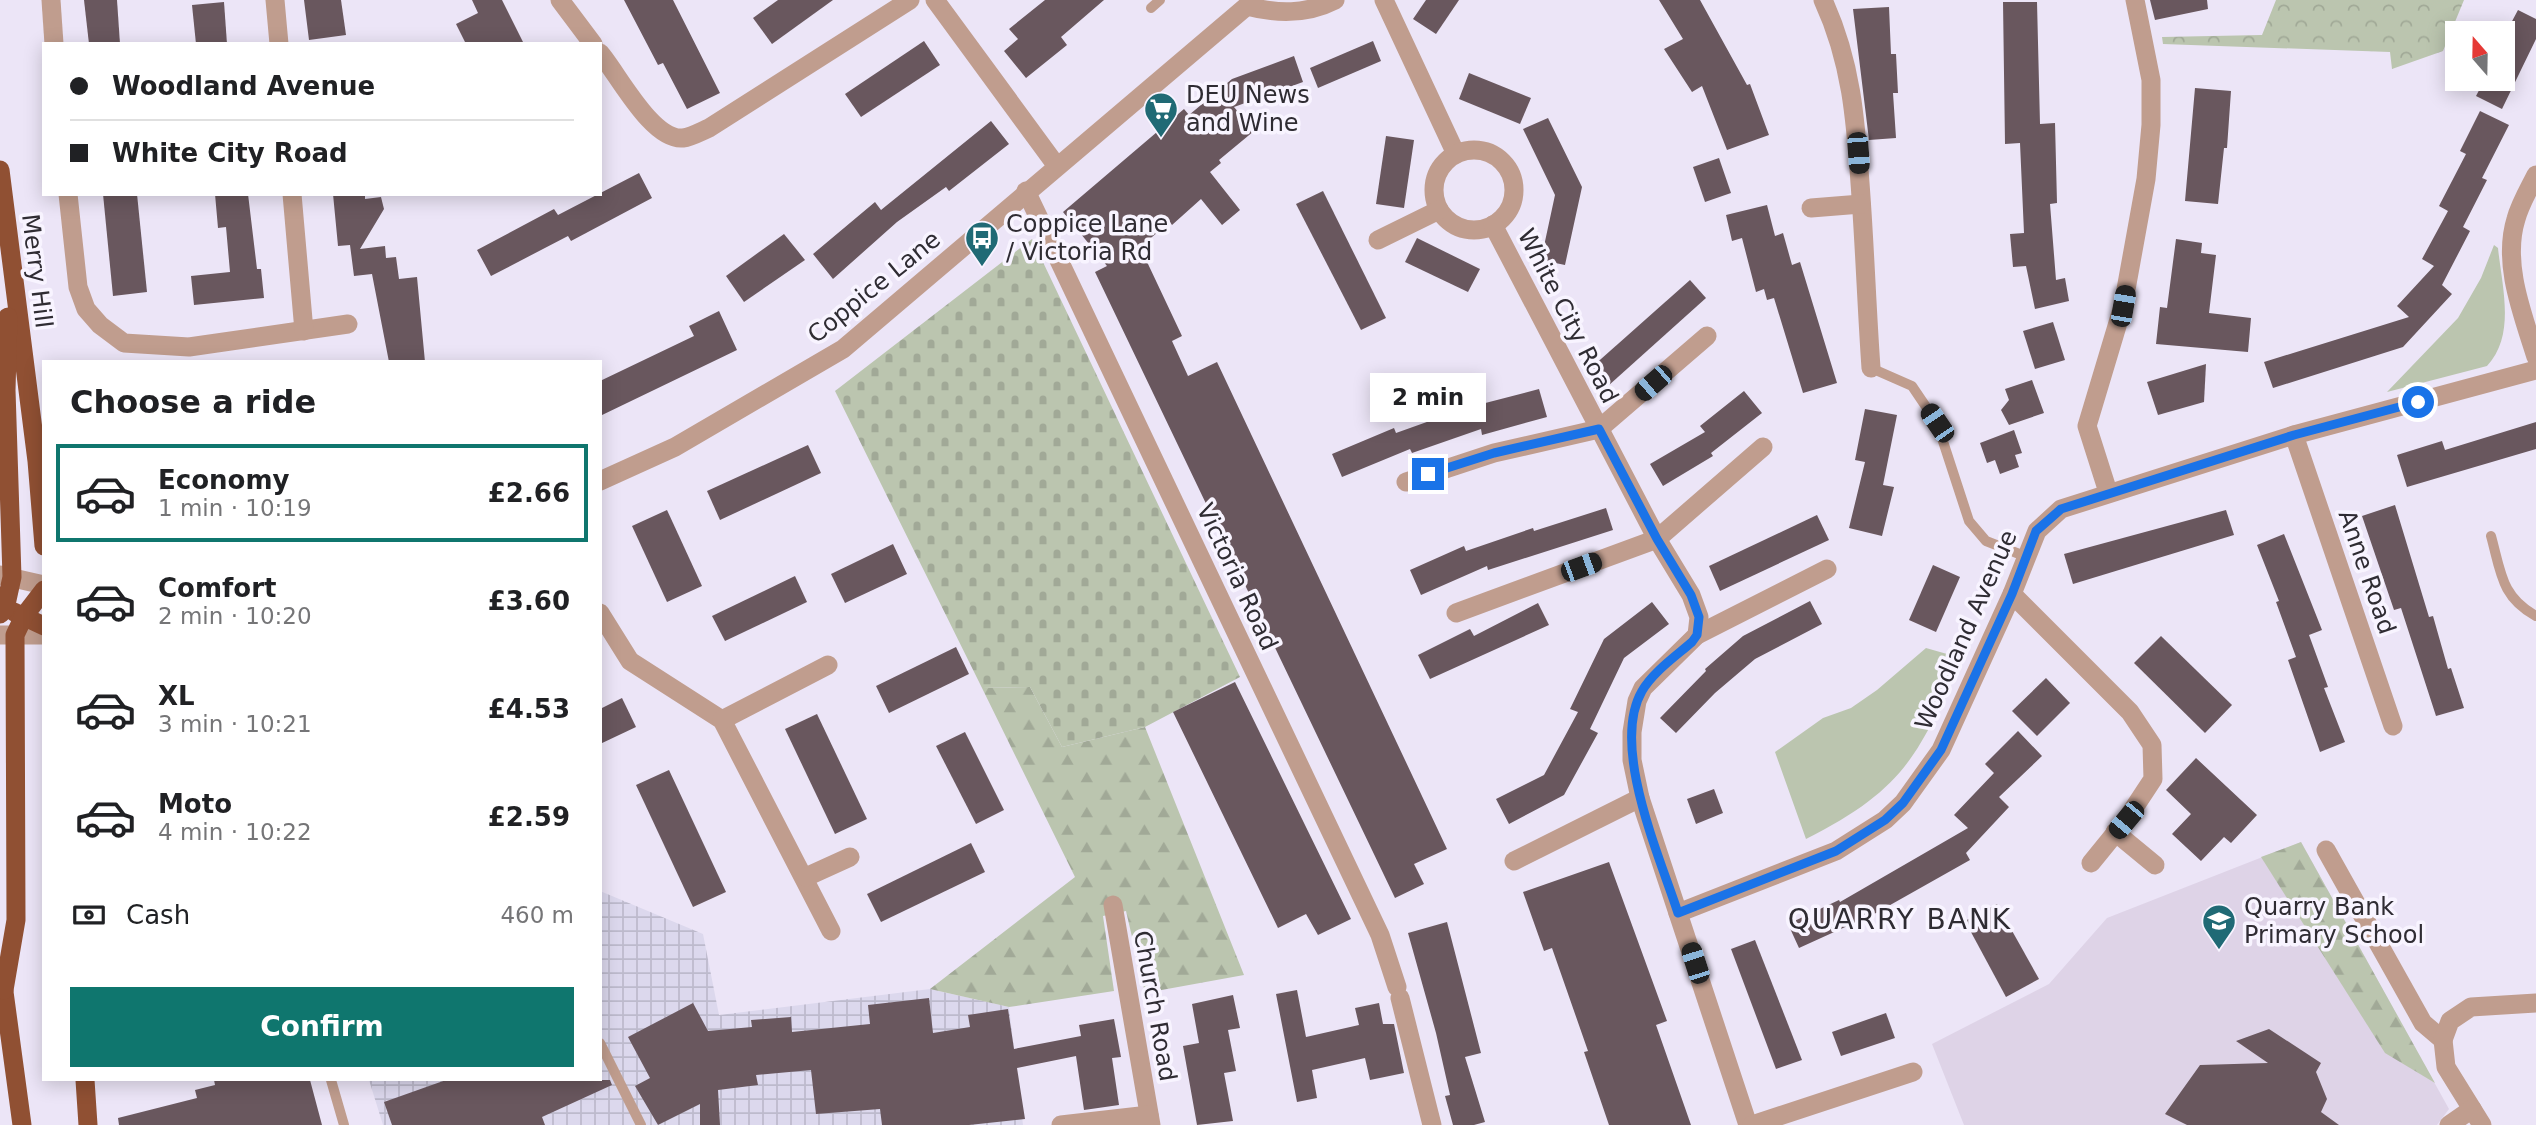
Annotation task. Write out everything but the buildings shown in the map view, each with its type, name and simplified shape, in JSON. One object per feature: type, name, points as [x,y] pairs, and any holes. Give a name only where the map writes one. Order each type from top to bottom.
[{"type":"highway","name":"Merry Hill","points":[[0,170],[9,260],[41,466],[42,493]]},
{"type":"highway","points":[[4,990],[16,920],[6,576],[9,260]]},
{"type":"highway","points":[[7,611],[42,589]]},
{"type":"highway","points":[[7,611],[42,625]]},
{"type":"highway","points":[[0,958],[22,1125]]},
{"type":"highway","points":[[85,1081],[88,1125]]},
{"type":"street","points":[[51,0],[54,42]]},
{"type":"street","points":[[275,0],[279,42]]},
{"type":"street","points":[[560,0],[592,42]]},
{"type":"street","points":[[602,56],[641,112],[662,131],[682,138],[709,128],[909,0]]},
{"type":"street","points":[[935,0],[1056,165]]},
{"type":"street","name":"Coppice Lane","points":[[602,480],[675,447],[843,349],[1056,165],[1250,3],[1274,13],[1294,13],[1335,0]]},
{"type":"street","points":[[1378,240],[1439,210],[1434,195],[1435,178],[1443,164],[1455,154],[1384,0]]},
{"type":"street","points":[[1823,0],[1837,30],[1848,68],[1861,204],[1871,368]]},
{"type":"street","points":[[2108,492],[2087,426],[2123,306],[2146,179],[2151,125],[2151,80],[2135,0]]},
{"type":"street","name":"White City Road","points":[[1439,210],[1449,222],[1463,229],[1478,229],[1493,225],[1507,213],[1514,197],[1513,179],[1504,163],[1490,153],[1473,150],[1455,154]]},
{"type":"street","points":[[2536,175],[2515,221],[2512,249],[2515,286],[2536,357]]},
{"type":"street","name":"Victoria Road","points":[[1026,191],[1380,935],[1399,993],[1432,1125]]},
{"type":"street","points":[[68,196],[78,287],[86,309],[100,325],[124,342],[189,347],[348,324]]},
{"type":"street","points":[[292,196],[304,331]]},
{"type":"street","points":[[1811,208],[1861,204]]},
{"type":"street","name":"White City Road","points":[[1493,225],[1657,539],[1691,595],[1699,617],[1697,635]]},
{"type":"street","name":"White City Road","points":[[1406,482],[1494,453],[1599,429],[1707,336]]},
{"type":"street","name":"Woodland Avenue","points":[[1678,913],[1836,851],[1885,820],[1903,803],[1941,750],[2012,594],[2036,531],[2061,509],[2294,435],[2536,370]]},
{"type":"street","name":"Anne Road","points":[[2294,435],[2393,726]]},
{"type":"street","points":[[1456,613],[1657,539],[1763,447]]},
{"type":"street","points":[[1827,569],[1697,635],[1643,688],[1637,701],[1632,732],[1632,760],[1640,798],[1750,1125],[1913,1072]]},
{"type":"street","points":[[6,576],[42,587]]},
{"type":"street","points":[[2012,594],[2130,712],[2152,745],[2153,779],[2091,863]]},
{"type":"street","points":[[602,616],[630,661],[722,720],[806,877],[831,931]]},
{"type":"street","points":[[7,635],[42,635]]},
{"type":"street","points":[[722,720],[828,665]]},
{"type":"street","points":[[1514,861],[1640,798]]},
{"type":"street","points":[[2115,832],[2155,865]]},
{"type":"street","points":[[2326,850],[2423,1023],[2443,1040]]},
{"type":"street","points":[[806,877],[850,857]]},
{"type":"street","name":"Church Road","points":[[1113,905],[1149,1120]]},
{"type":"street","points":[[2449,1125],[2477,1117],[2446,1067],[2443,1040],[2450,1021],[2471,1007],[2536,1003]]},
{"type":"street","points":[[1061,1125],[1149,1120]]},
{"type":"lane","points":[[1151,8],[1160,0]]},
{"type":"lane","points":[[1871,368],[1912,386],[1937,423],[1969,521],[1986,541],[2027,557]]},
{"type":"lane","points":[[2491,536],[2506,592],[2518,607],[2536,616]]},
{"type":"lane","points":[[602,1047],[641,1125]]},
{"type":"lane","points":[[331,1081],[344,1125]]},
{"type":"shaded area","name":"Quarry Bank Primary School","points":[[2301,842],[2449,1109],[2437,1125],[1964,1125],[1932,1044],[2049,984],[2107,918]]},
{"type":"shaded area","points":[[602,892],[703,934],[719,1015],[930,989],[1009,1007],[1023,1125],[383,1125],[369,1081],[602,1081]]},
{"type":"green space","points":[[2276,0],[2464,0],[2455,21],[2445,21],[2443,51],[2392,69],[2390,52],[2163,44],[2162,37],[2262,35]]},
{"type":"green space","points":[[1032,239],[1240,677],[1145,727],[1062,747],[1030,687],[982,688],[835,391]]},
{"type":"green space","points":[[2494,245],[2498,248],[2505,310],[2502,340],[2496,354],[2487,366],[2387,392],[2458,318],[2481,278]]},
{"type":"green space","points":[[1926,648],[1961,658],[1920,745],[1887,786],[1865,804],[1806,839],[1775,752],[1823,718],[1851,708],[1877,690]]},
{"type":"green space","points":[[1030,687],[1062,747],[1145,727],[1244,975],[1145,993],[1126,911],[1103,916],[1114,991],[1009,1007],[930,989],[1075,877],[982,688]]},
{"type":"green space","points":[[2301,842],[2435,1083],[2385,1053],[2261,857]]},
{"type":"place","name":"DEU News and Wine","points":[[1161,139]]},
{"type":"place","name":"Coppice Lane / Victoria Rd","points":[[982,268]]},
{"type":"place","name":"Quarry Bank Primary School","points":[[2219,951]]},
{"type":"district","name":"QUARRY BANK","points":[[1900,919]]},
{"type":"route","points":[[1428,474],[1494,453],[1599,429],[1657,539],[1691,595],[1699,617],[1697,635],[1692,642],[1643,688],[1637,701],[1632,732],[1632,760],[1640,798],[1678,913],[1836,851],[1885,820],[1903,803],[1941,750],[1972,675],[2012,594],[2036,531],[2061,509],[2294,435],[2418,402]]}]
